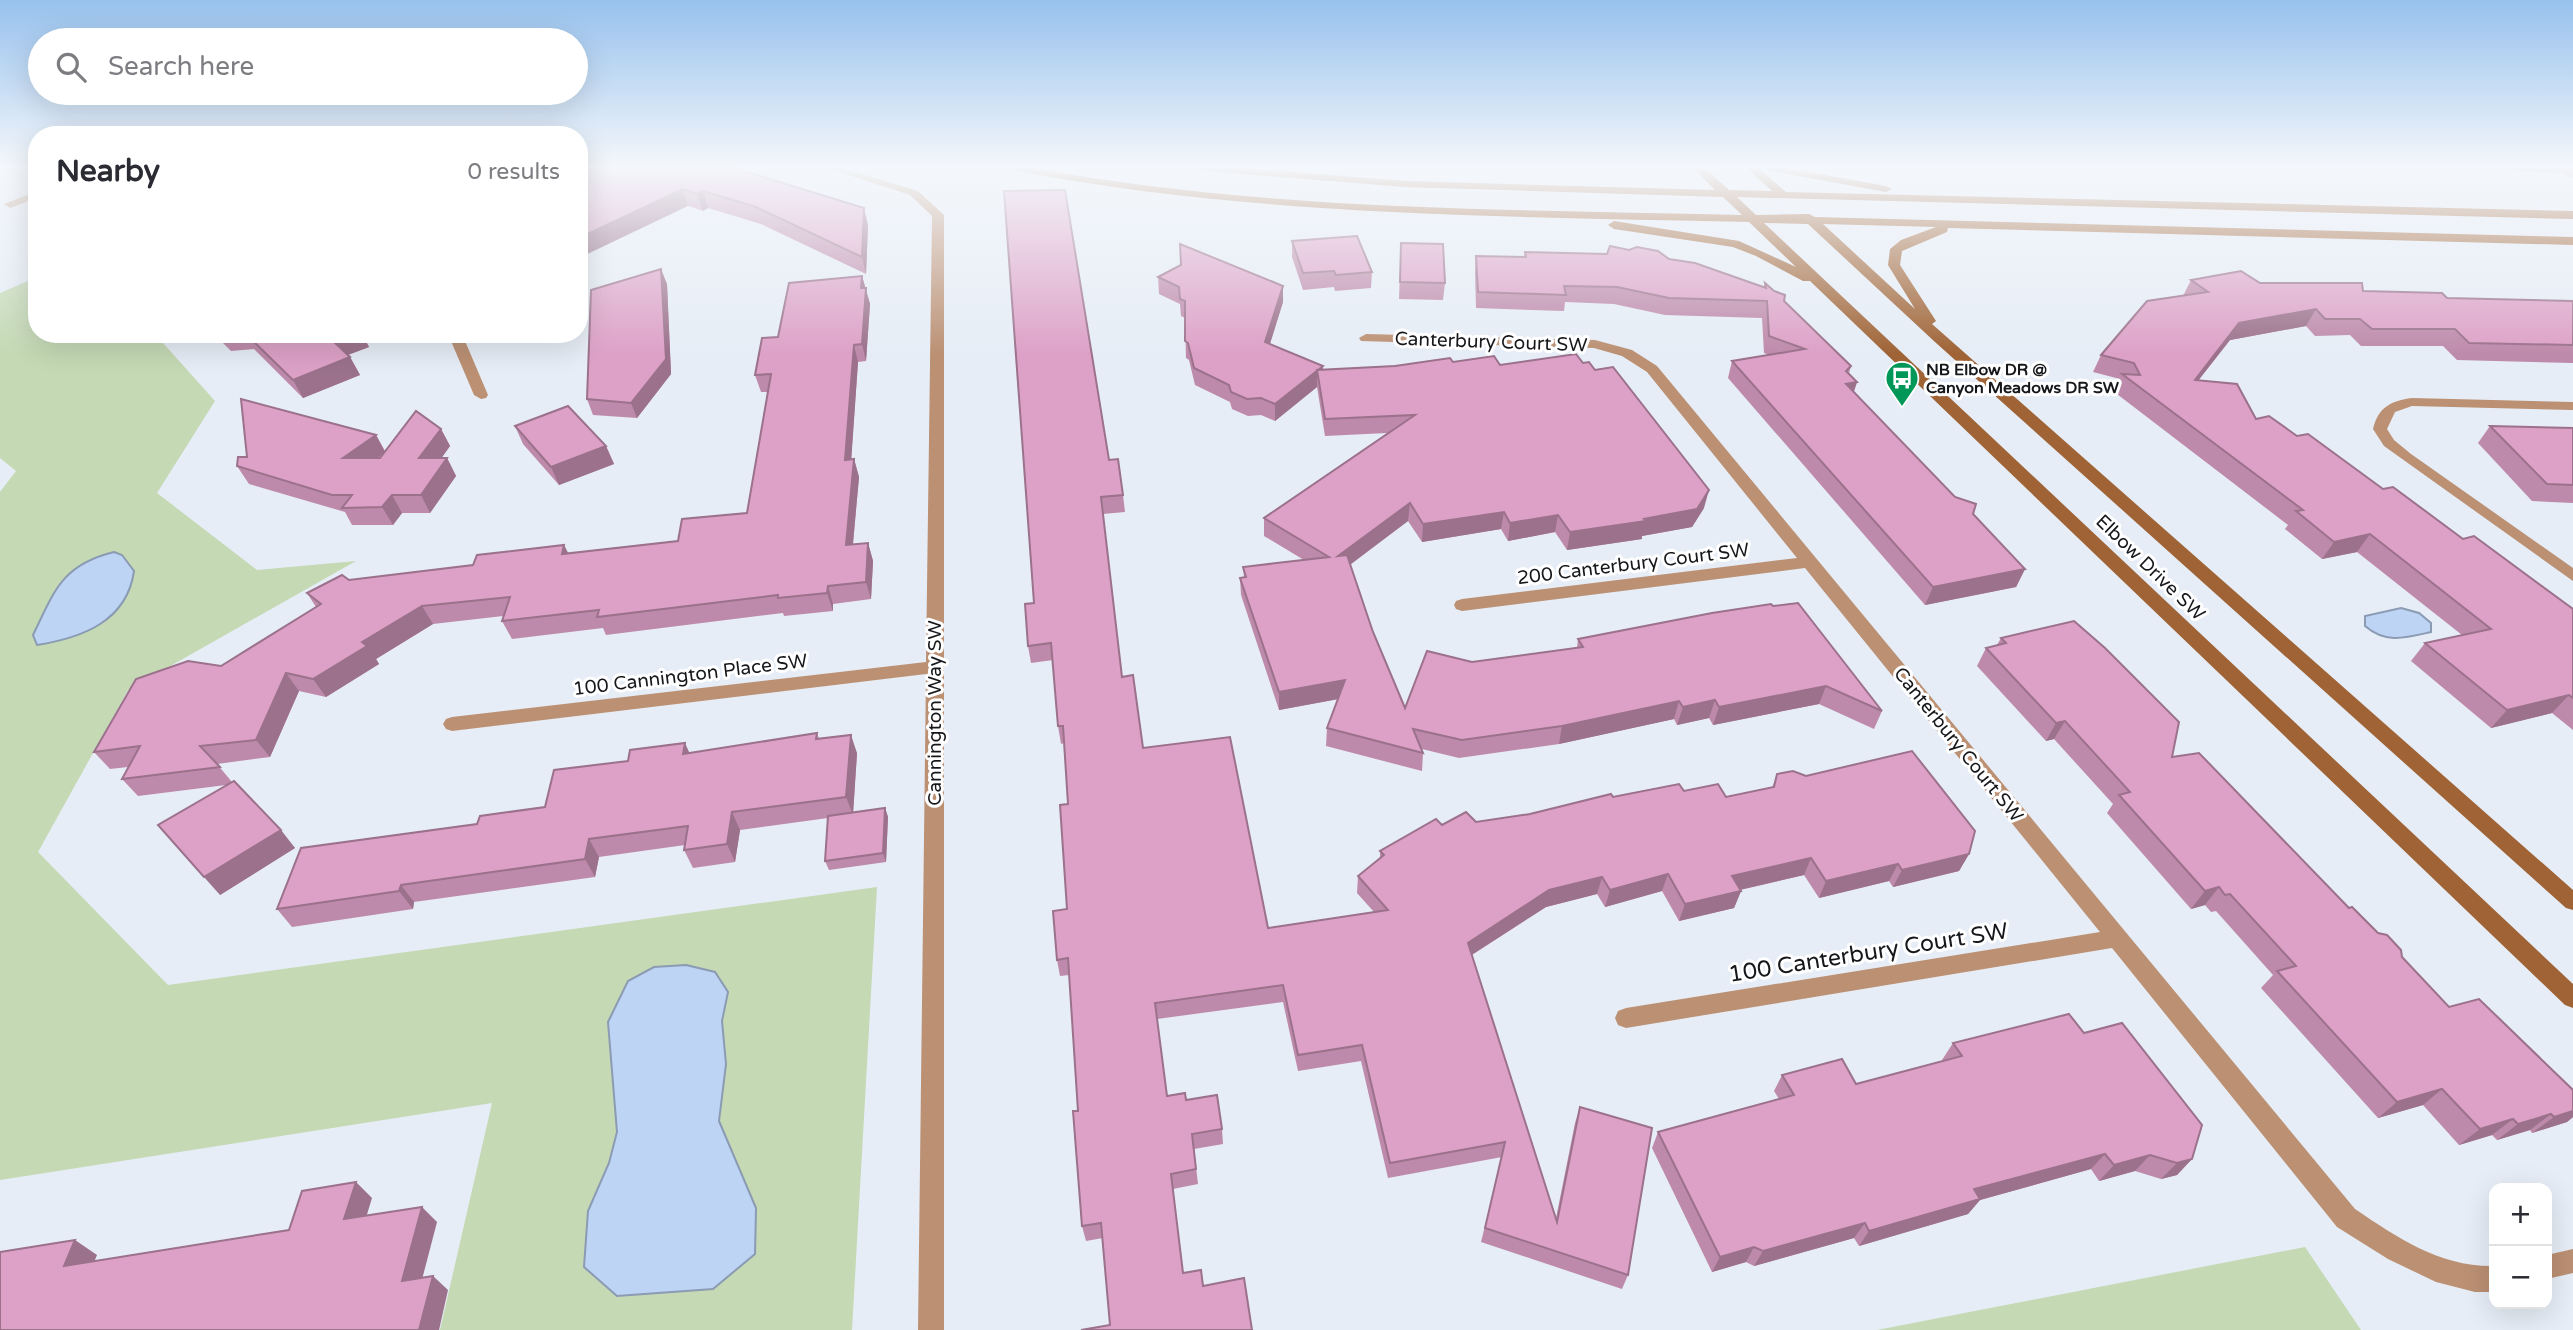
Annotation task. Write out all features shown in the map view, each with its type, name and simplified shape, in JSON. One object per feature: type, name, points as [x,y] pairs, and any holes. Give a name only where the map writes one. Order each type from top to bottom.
[{"type":"main road","points":[[1642,230],[1735,244],[1760,253],[1833,292]]},
{"type":"main road","name":"Elbow Drive SW","points":[[1765,230],[2573,998]]},
{"type":"main road","name":"Elbow Drive SW","points":[[1823,230],[1940,339],[2573,902]]},
{"type":"main road","points":[[1940,339],[1894,265],[1896,249],[1905,243],[1942,230]]},
{"type":"main road","points":[[2122,230],[2573,241]]},
{"type":"street","name":"Cannington Way SW","points":[[931,1330],[938,230]]},
{"type":"street","name":"Canterbury Court SW","points":[[1366,338],[1586,343],[1614,348],[1641,360],[1652,369],[2346,1218],[2397,1253],[2446,1273],[2489,1278]]},
{"type":"street","points":[[459,343],[481,395]]},
{"type":"street","points":[[2573,406],[2412,402],[2395,405],[2387,411],[2380,429],[2389,443],[2406,457],[2573,576]]},
{"type":"street","name":"200 Canterbury Court SW","points":[[1462,605],[1808,562]]},
{"type":"street","name":"100 Cannington Place SW","points":[[452,724],[934,667]]},
{"type":"street","name":"100 Canterbury Court SW","points":[[1626,1018],[2119,938]]},
{"type":"street","points":[[2552,1266],[2573,1261]]},
{"type":"green space","points":[[28,281],[28,343],[163,343],[215,401],[157,493],[257,570],[356,561],[128,690],[38,852],[168,985],[877,887],[852,1330],[440,1330],[492,1103],[0,1180],[0,492],[16,471],[0,458],[0,293]]},
{"type":"green space","points":[[2305,1247],[2361,1330],[1877,1330]]},
{"type":"water","points":[[114,552],[122,555],[134,571],[130,589],[122,603],[112,615],[85,632],[37,645],[33,635],[61,582],[82,564]]},
{"type":"water","points":[[2401,608],[2419,613],[2431,623],[2431,632],[2396,638],[2373,632],[2365,626],[2365,616]]},
{"type":"water","points":[[686,965],[715,972],[728,992],[722,1021],[726,1064],[719,1121],[756,1208],[755,1254],[713,1289],[617,1296],[584,1267],[588,1211],[609,1163],[617,1132],[608,1022],[628,981],[654,967]]},
{"type":"building","points":[[805,230],[863,230],[862,257]]},
{"type":"building","points":[[1007,230],[1072,230],[1109,460],[1118,459],[1123,495],[1101,497],[1122,677],[1133,675],[1143,748],[1230,737],[1268,928],[1388,910],[1358,876],[1384,855],[1380,851],[1436,819],[1442,825],[1466,812],[1476,822],[1530,814],[1611,794],[1613,797],[1679,784],[1684,791],[1718,784],[1726,797],[1774,787],[1777,774],[1793,771],[1806,776],[1912,751],[1975,831],[1969,854],[1902,870],[1898,864],[1826,881],[1811,858],[1732,876],[1741,891],[1685,904],[1668,874],[1610,890],[1602,877],[1549,890],[1468,943],[1557,1222],[1580,1107],[1652,1128],[1628,1275],[1485,1228],[1505,1142],[1390,1163],[1362,1045],[1298,1055],[1283,985],[1155,1003],[1167,1096],[1185,1093],[1186,1100],[1217,1095],[1222,1129],[1192,1134],[1196,1169],[1171,1174],[1183,1273],[1201,1270],[1203,1286],[1244,1278],[1252,1330],[1081,1330],[1110,1325],[1101,1223],[1082,1226],[1073,1111],[1078,1111],[1068,958],[1057,960],[1053,911],[1067,909],[1060,805],[1068,804],[1063,726],[1058,726],[1051,643],[1028,646],[1025,604],[1034,603]]},
{"type":"building","points":[[1357,236],[1372,272],[1336,275],[1334,271],[1303,273],[1292,241]]},
{"type":"building","points":[[1401,243],[1443,244],[1445,283],[1400,282]]},
{"type":"building","points":[[1180,244],[1283,286],[1265,342],[1323,366],[1275,404],[1261,398],[1247,399],[1231,392],[1229,385],[1194,368],[1188,343],[1185,341],[1185,301],[1180,299],[1179,287],[1158,277],[1181,265]]},
{"type":"building","points":[[1610,246],[1658,251],[1669,259],[1695,263],[1766,288],[1765,283],[1774,291],[1785,295],[1784,301],[1851,366],[1846,371],[1857,382],[1846,384],[1955,497],[1976,504],[1973,514],[2025,569],[1933,587],[1732,361],[1805,349],[1769,336],[1767,301],[1669,298],[1617,287],[1564,286],[1566,295],[1478,292],[1476,256],[1526,257],[1525,252],[1607,254]]},
{"type":"building","points":[[661,269],[666,359],[631,403],[587,399],[591,290]]},
{"type":"building","points":[[2241,271],[2260,283],[2362,283],[2363,291],[2442,293],[2447,298],[2573,301],[2573,345],[2469,343],[2455,329],[2372,329],[2360,319],[2325,319],[2316,309],[2239,323],[2195,380],[2237,384],[2256,419],[2269,416],[2297,436],[2308,434],[2383,489],[2393,487],[2463,539],[2474,536],[2573,609],[2573,698],[2569,695],[2507,710],[2425,643],[2491,629],[2370,534],[2334,542],[2296,511],[2303,510],[2122,374],[2140,375],[2134,363],[2101,355],[2147,301],[2208,292],[2191,280]]},
{"type":"building","points":[[862,276],[861,288],[866,288],[862,344],[854,345],[845,460],[854,459],[846,545],[868,543],[866,582],[828,586],[827,593],[778,598],[778,595],[597,617],[599,610],[502,621],[510,597],[422,606],[362,642],[367,646],[313,679],[286,673],[256,740],[200,746],[220,767],[122,779],[140,746],[94,752],[136,679],[188,661],[221,666],[321,604],[307,593],[342,575],[349,580],[473,565],[477,555],[564,545],[562,554],[678,541],[682,519],[747,513],[771,374],[755,375],[762,338],[778,337],[789,283]]},
{"type":"building","points":[[255,343],[335,343],[350,357],[293,380]]},
{"type":"building","points":[[1576,354],[1583,363],[1589,362],[1595,370],[1613,367],[1709,490],[1697,509],[1644,519],[1646,521],[1570,532],[1558,515],[1510,523],[1504,512],[1423,524],[1410,503],[1338,556],[1347,555],[1373,632],[1405,708],[1427,651],[1472,662],[1583,647],[1578,639],[1712,613],[1771,604],[1798,603],[1882,711],[1826,686],[1719,707],[1715,700],[1683,707],[1679,701],[1562,726],[1462,740],[1413,729],[1423,753],[1327,728],[1345,680],[1279,692],[1240,578],[1246,577],[1243,567],[1329,557],[1264,518],[1415,415],[1325,419],[1317,370],[1395,366],[1450,358],[1453,362],[1494,356],[1500,365]]},
{"type":"building","points":[[241,399],[376,435],[343,458],[380,458],[416,411],[441,429],[419,458],[447,458],[421,495],[392,495],[382,507],[342,508],[352,495],[332,495],[237,466],[238,457],[247,457]]},
{"type":"building","points":[[568,406],[606,446],[551,467],[515,426]]},
{"type":"building","points":[[2490,426],[2573,428],[2573,485],[2547,484]]},
{"type":"building","points":[[2074,621],[2179,722],[2172,757],[2199,753],[2349,908],[2352,907],[2378,933],[2387,935],[2401,950],[2402,957],[2449,1007],[2479,999],[2573,1090],[2573,1111],[2554,1117],[2551,1114],[2518,1124],[2513,1119],[2480,1129],[2442,1089],[2397,1102],[2277,971],[2296,966],[2230,894],[2225,895],[2219,887],[2205,891],[2119,795],[2130,792],[2065,721],[2056,723],[1986,648],[2006,643],[2001,638]]},
{"type":"building","points":[[817,733],[816,739],[851,735],[846,797],[732,812],[727,844],[684,850],[688,826],[589,839],[585,859],[401,885],[399,891],[277,909],[301,848],[477,824],[480,816],[545,807],[554,770],[628,761],[630,750],[685,743],[683,754]]},
{"type":"building","points":[[234,781],[281,830],[204,877],[158,825]]},
{"type":"building","points":[[885,808],[883,853],[825,861],[828,816]]},
{"type":"building","points":[[2069,1014],[2084,1033],[2122,1023],[2202,1125],[2192,1159],[2177,1163],[2150,1155],[2114,1165],[2105,1154],[1974,1189],[1980,1199],[1869,1231],[1865,1223],[1763,1251],[1754,1247],[1720,1257],[1658,1132],[1794,1095],[1782,1075],[1842,1059],[1856,1084],[1962,1056],[1953,1043]]},
{"type":"building","points":[[356,1182],[344,1219],[422,1207],[402,1281],[433,1276],[419,1330],[0,1330],[0,1252],[75,1240],[64,1266],[289,1230],[302,1191]]},
{"type":"place","name":"NB Elbow DR @ Canyon Meadows DR SW","points":[[1902,408]]}]
